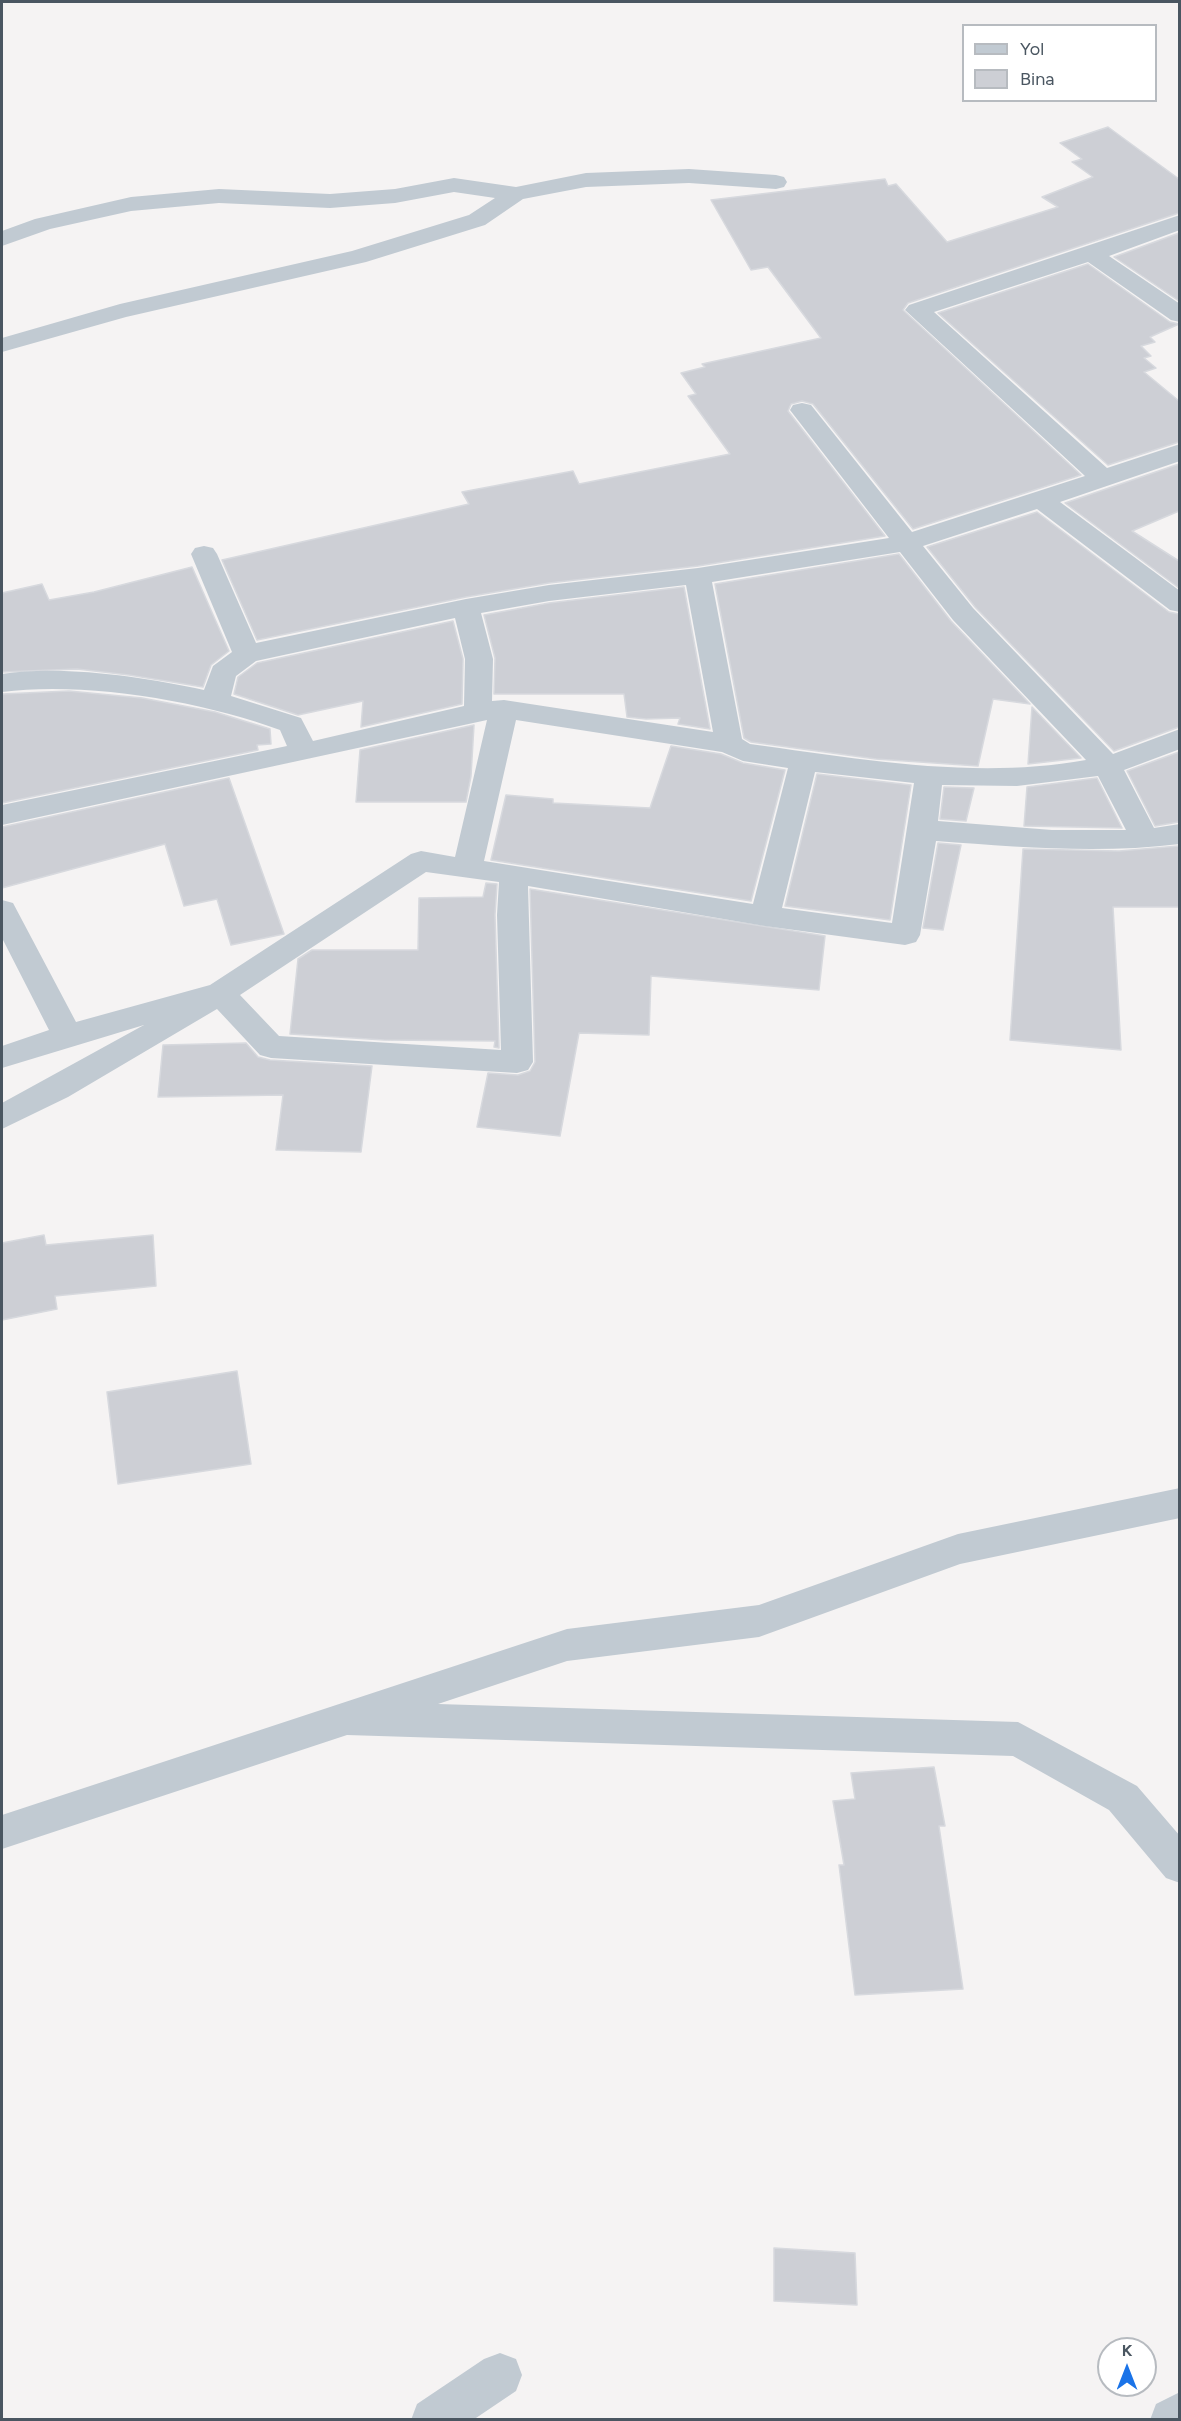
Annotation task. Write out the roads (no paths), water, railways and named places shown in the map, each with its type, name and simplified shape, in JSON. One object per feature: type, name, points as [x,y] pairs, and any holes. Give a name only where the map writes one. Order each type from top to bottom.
[{"type":"street","points":[[2,239],[43,224],[131,204],[219,196],[330,201],[395,196],[454,185],[516,194],[586,180],[689,176],[776,182]]},
{"type":"street","points":[[2,345],[120,311],[358,257],[477,220],[516,194]]},
{"type":"street","points":[[1104,479],[917,310],[1091,254],[1179,222]]},
{"type":"street","points":[[1091,254],[1179,315]]},
{"type":"street","points":[[802,411],[963,614],[1107,765],[1145,839]]},
{"type":"street","points":[[216,699],[223,672],[247,654],[466,607],[549,593],[698,576],[905,543],[1041,500],[1179,452]]},
{"type":"street","points":[[1041,500],[1179,604]]},
{"type":"street","points":[[204,554],[247,654]]},
{"type":"street","points":[[698,576],[729,744]]},
{"type":"street","points":[[466,607],[491,711],[467,868]]},
{"type":"street","points":[[2,683],[18,680],[70,681],[216,699],[251,708],[291,724],[304,752]]},
{"type":"street","points":[[2,815],[491,711],[729,744],[743,752],[929,775],[1022,777],[1107,765],[1179,738]]},
{"type":"street","points":[[765,916],[804,760]]},
{"type":"street","points":[[2,1117],[61,1088],[220,993],[421,861],[514,874],[765,916],[905,935],[923,830],[929,775]]},
{"type":"street","points":[[923,830],[1033,838],[1145,839],[1179,834]]},
{"type":"street","points":[[220,993],[271,1047],[517,1062],[514,874]]},
{"type":"street","points":[[2,910],[67,1036]]},
{"type":"street","points":[[2,1057],[67,1036],[220,993]]},
{"type":"street","points":[[2,1832],[567,1645],[759,1621],[958,1549],[1179,1503]]},
{"type":"street","points":[[347,1718],[1018,1739],[1123,1798],[1179,1865]]},
{"type":"street","points":[[433,2420],[500,2374]]},
{"type":"street","points":[[1172,2420],[1179,2414]]}]
